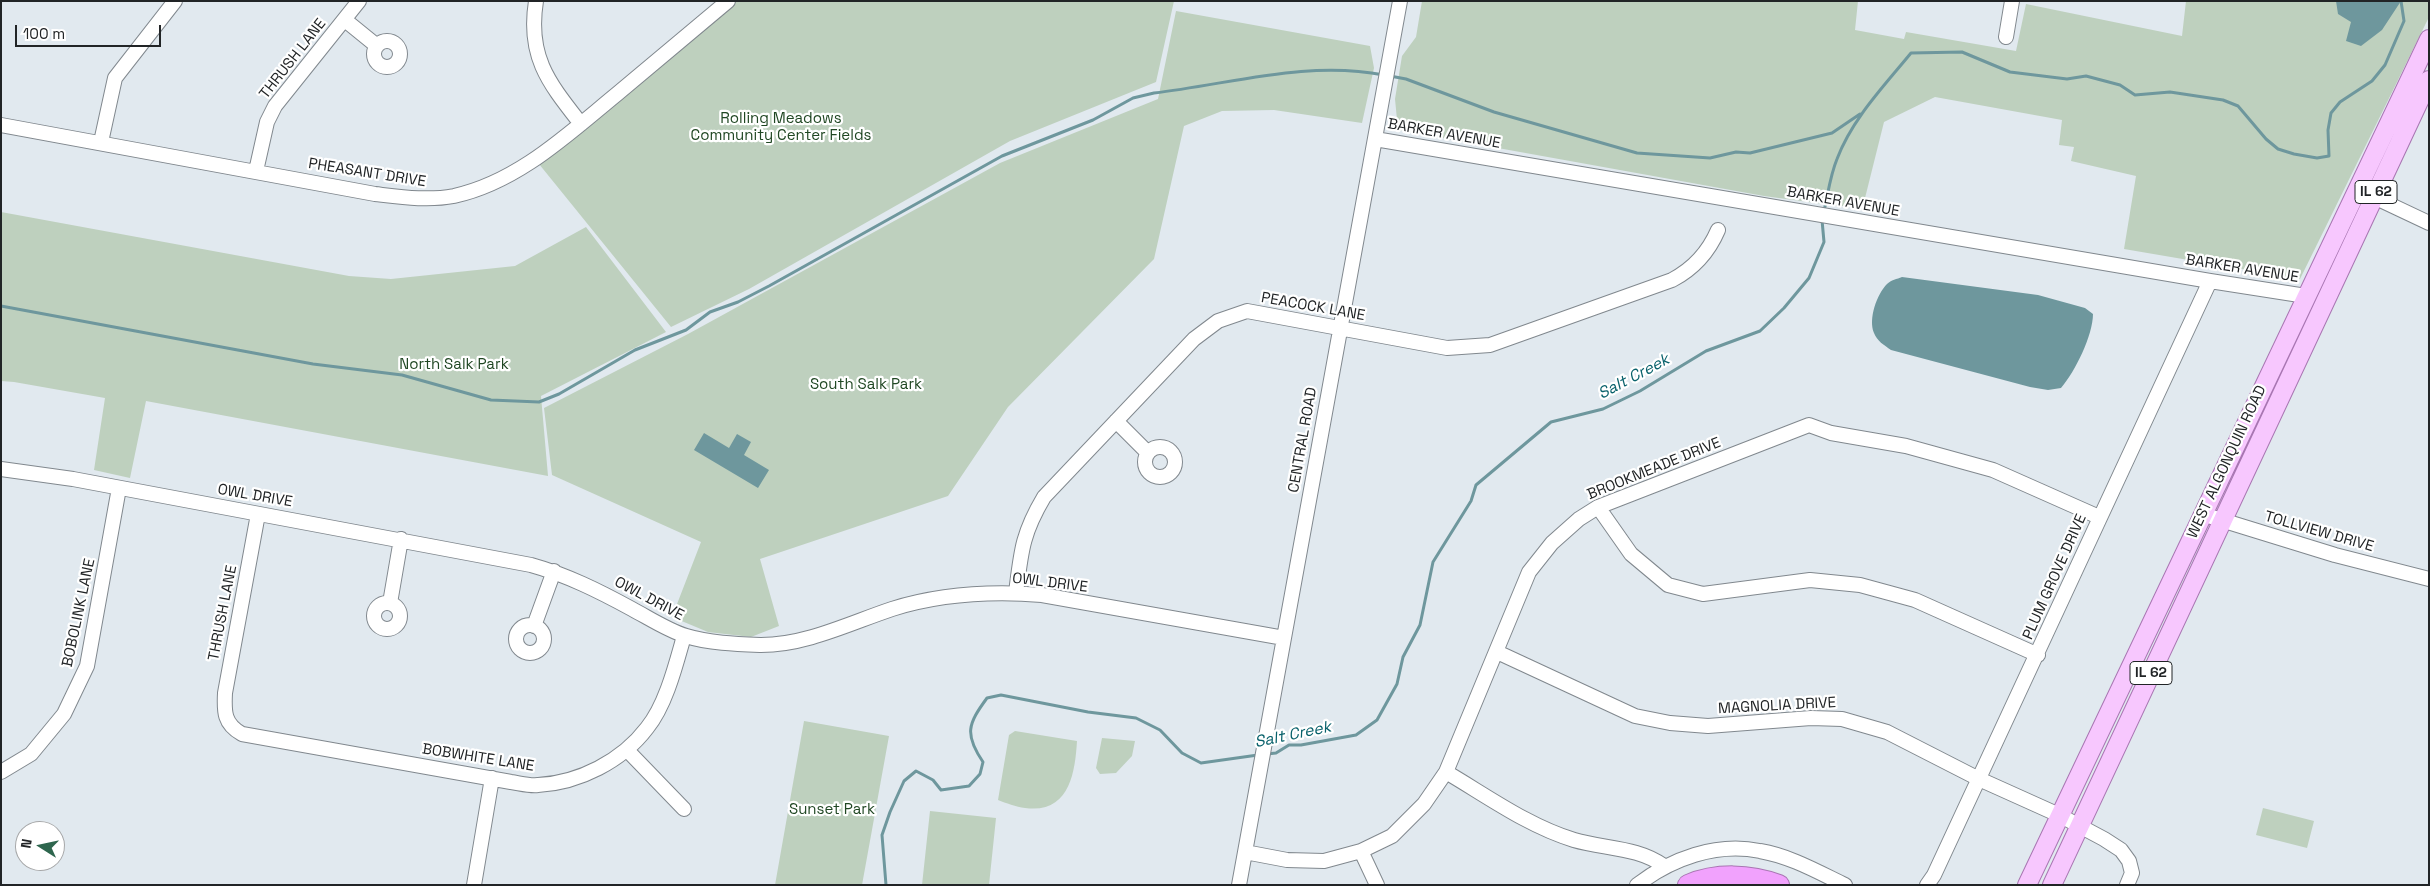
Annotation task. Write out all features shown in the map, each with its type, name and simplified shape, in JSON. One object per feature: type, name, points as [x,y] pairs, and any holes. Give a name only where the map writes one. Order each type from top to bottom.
[{"type":"highway","points":[[1688,885],[1715,878],[1736,876],[1762,879],[1779,885]]},
{"type":"main road","name":"WEST ALGONQUIN ROAD","points":[[2027,885],[2429,39]]},
{"type":"main road","name":"WEST ALGONQUIN ROAD","points":[[2052,885],[2429,80]]},
{"type":"street","points":[[100,142],[115,78],[175,1]]},
{"type":"street","name":"THRUSH LANE","points":[[256,171],[266,122],[275,106],[359,1]]},
{"type":"street","points":[[536,1],[537,51],[543,72],[581,124]]},
{"type":"street","name":"PHEASANT DRIVE","points":[[1,125],[375,194],[431,199],[480,189],[504,178],[531,162],[581,124],[728,1]]},
{"type":"street","name":"CENTRAL ROAD","points":[[1239,885],[1400,1]]},
{"type":"street","points":[[2006,37],[2012,1]]},
{"type":"street","points":[[345,20],[377,46]]},
{"type":"street","name":"BARKER AVENUE","points":[[1375,138],[2306,296]]},
{"type":"street","points":[[2357,190],[2429,223]]},
{"type":"street","name":"PEACOCK LANE","points":[[1016,593],[1021,545],[1044,497],[1194,339],[1218,321],[1247,311],[1447,348],[1490,345],[1672,280],[1684,274],[1702,256],[1718,230]]},
{"type":"street","name":"PLUM GROVE DRIVE","points":[[1927,885],[1934,875],[2038,654],[2099,517],[2210,281]]},
{"type":"street","points":[[1116,421],[1148,453]]},
{"type":"street","name":"BROOKMEADE DRIVE","points":[[1245,852],[1288,860],[1324,861],[1361,851],[1392,836],[1424,804],[1446,772],[1529,572],[1552,544],[1579,519],[1598,506],[1809,425],[1831,433],[1906,446],[1993,470],[2099,517]]},
{"type":"street","name":"OWL DRIVE","points":[[1,469],[36,472],[401,539],[531,565],[554,571],[595,589],[684,636],[727,643],[762,645],[789,642],[812,637],[920,602],[977,594],[1016,593],[1042,595],[1284,638]]},
{"type":"street","name":"BOBOLINK LANE","points":[[1,772],[31,754],[64,714],[87,666],[119,488]]},
{"type":"street","points":[[1598,506],[1631,554],[1668,585],[1703,594],[1810,580],[1860,585],[1915,600],[2038,654]]},
{"type":"street","name":"THRUSH LANE","points":[[225,718],[225,693],[258,514]]},
{"type":"street","name":"TOLLVIEW DRIVE","points":[[2202,514],[2335,555],[2429,579]]},
{"type":"street","points":[[390,603],[401,539]]},
{"type":"street","points":[[534,626],[554,571]]},
{"type":"street","name":"BOBWHITE LANE","points":[[225,718],[232,728],[242,734],[536,785],[566,782],[584,775],[628,750],[648,727],[662,699],[684,636]]},
{"type":"street","name":"MAGNOLIA DRIVE","points":[[1497,652],[1635,716],[1670,723],[1708,726],[1803,718],[1842,719],[1887,732],[1979,779],[2059,815],[2121,850],[2129,861],[2132,873],[2127,885]]},
{"type":"street","points":[[628,750],[684,809]]},
{"type":"street","points":[[1446,772],[1542,828],[1574,840],[1640,852],[1664,866]]},
{"type":"street","points":[[474,885],[492,778]]},
{"type":"street","points":[[1637,885],[1664,866],[1687,857],[1718,851],[1759,850],[1792,860],[1845,885]]},
{"type":"street","points":[[1361,851],[1377,885]]},
{"type":"green space","name":"Rolling Meadows Community Center Fields","points":[[736,1],[1174,1],[1156,82],[1010,141],[749,289],[671,327],[539,164]]},
{"type":"green space","points":[[1422,1],[1858,1],[1855,30],[1904,39],[1906,32],[2016,51],[2026,4],[2182,36],[2186,1],[2429,1],[2429,17],[2300,279],[2124,249],[2136,176],[2071,161],[2074,147],[2059,145],[2062,120],[1935,97],[1884,122],[1863,206],[1838,206],[1764,196],[1398,130],[1395,99],[1402,56],[1416,37]]},
{"type":"green space","name":"South Salk Park","points":[[1176,11],[1370,46],[1374,68],[1362,123],[1274,110],[1222,111],[1184,126],[1154,259],[1008,407],[948,496],[760,559],[779,626],[751,637],[708,632],[672,617],[701,542],[552,475],[544,408],[688,334],[1000,163],[1158,99]]},
{"type":"green space","name":"North Salk Park","points":[[1,212],[349,276],[391,279],[515,266],[586,227],[666,332],[541,396],[548,476],[146,401],[130,478],[94,470],[105,398],[1,381]]},
{"type":"green space","name":"Sunset Park","points":[[804,721],[889,736],[862,885],[775,885]]},
{"type":"green space","points":[[1015,731],[1077,741],[1074,766],[1067,789],[1051,805],[1040,808],[1025,808],[998,800],[1009,735]]},
{"type":"green space","points":[[1102,738],[1135,741],[1132,756],[1116,773],[1100,774],[1096,768]]},
{"type":"green space","points":[[2263,808],[2314,821],[2307,848],[2256,835]]},
{"type":"green space","points":[[930,811],[996,818],[989,885],[922,885]]},
{"type":"water","points":[[2336,1],[2401,1],[2382,30],[2361,46],[2346,41],[2351,22],[2338,14]]},
{"type":"water","points":[[1902,277],[2038,295],[2085,308],[2093,314],[2087,342],[2077,363],[2061,388],[2048,390],[2030,387],[1891,350],[1875,336],[1872,327],[1873,314],[1883,288],[1890,282]]},
{"type":"water","points":[[704,433],[729,448],[737,434],[751,442],[744,455],[769,470],[758,488],[694,450]]},
{"type":"waterway","name":"Salt Creek","points":[[1824,211],[1831,178],[1843,144],[1870,103],[1911,53],[1962,52],[2010,72],[2067,79],[2086,76],[2120,85],[2135,95],[2170,92],[2223,100],[2238,106],[2266,139],[2278,149],[2317,158],[2329,156],[2328,130],[2331,113],[2340,102],[2372,81],[2385,65],[2404,21],[2401,1]]},
{"type":"waterway","points":[[1,306],[313,364],[402,375],[491,400],[539,402],[559,394],[635,350],[686,330],[710,312],[738,302],[769,286],[1002,156],[1093,120],[1133,98],[1154,93],[1298,72],[1326,70],[1355,71],[1384,75]]},
{"type":"waterway","points":[[1390,76],[1406,79],[1494,112],[1637,153],[1710,158],[1736,152],[1750,153],[1832,133],[1860,114]]},
{"type":"waterway","name":"Salt Creek","points":[[1267,754],[1276,753],[1289,745],[1301,745],[1356,735],[1377,720],[1397,684],[1403,657],[1420,625],[1433,562],[1471,501],[1476,485],[1551,422],[1603,409],[1640,391],[1706,351],[1760,331],[1784,308],[1809,278],[1824,242],[1822,220]]},
{"type":"waterway","name":"Salt Creek","points":[[886,885],[882,835],[904,781],[916,771],[933,780],[941,790],[969,786],[980,774],[983,762],[973,744],[971,736],[972,722],[987,698],[1001,695],[1088,712],[1136,718],[1160,730],[1182,753],[1201,763],[1258,755]]}]
